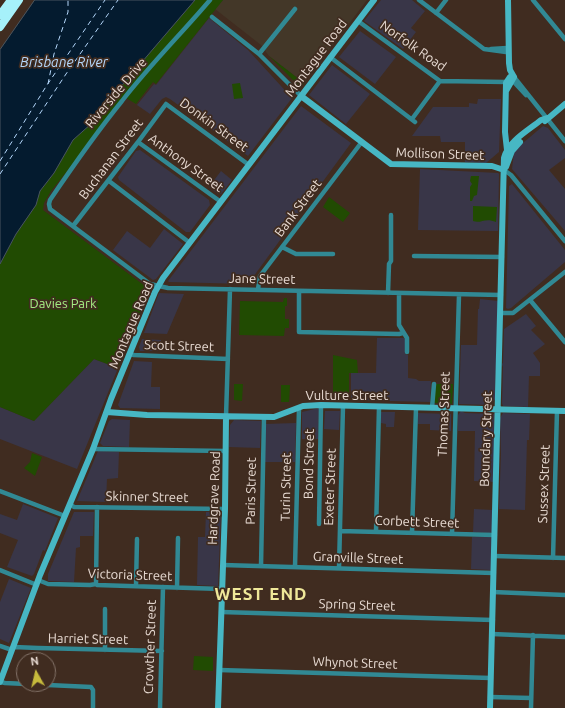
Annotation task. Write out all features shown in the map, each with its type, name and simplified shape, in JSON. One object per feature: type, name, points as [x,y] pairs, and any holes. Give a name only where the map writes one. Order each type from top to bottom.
[{"type":"highway","points":[[0,15],[11,0]]},
{"type":"highway","points":[[0,27],[19,0]]},
{"type":"street","name":"Riverside Drive","points":[[49,206],[50,200],[76,164],[83,150],[122,100],[210,0]]},
{"type":"street","name":"Montague Road","points":[[0,682],[37,583],[93,449],[152,297],[158,286],[374,0]]},
{"type":"street","points":[[419,0],[486,49],[507,47]]},
{"type":"street","points":[[436,13],[446,0]]},
{"type":"street","points":[[508,0],[509,20]]},
{"type":"street","points":[[512,0],[509,20],[506,67],[511,79],[532,100],[565,141]]},
{"type":"street","points":[[533,0],[565,39]]},
{"type":"street","points":[[259,54],[295,9]]},
{"type":"street","points":[[212,17],[259,54],[301,96]]},
{"type":"street","name":"Norfolk Road","points":[[358,21],[440,81],[511,79]]},
{"type":"street","points":[[504,170],[504,158],[507,150],[506,91],[511,79],[507,47]]},
{"type":"street","points":[[330,57],[414,120],[440,81]]},
{"type":"street","name":"Mollison Street","points":[[301,96],[391,164],[492,166],[504,170]]},
{"type":"street","name":"Donkin Street","points":[[166,104],[249,165]]},
{"type":"street","name":"Buchanan Street","points":[[73,226],[109,181],[166,104]]},
{"type":"street","points":[[504,170],[510,153],[514,148],[565,104]]},
{"type":"street","points":[[507,150],[541,120],[547,118]]},
{"type":"street","points":[[506,126],[507,133],[510,136],[513,138],[519,138]]},
{"type":"street","name":"Anthony Street","points":[[138,142],[221,202]]},
{"type":"street","name":"Bank Street","points":[[258,289],[260,277],[361,142]]},
{"type":"street","points":[[504,170],[511,175],[565,241]]},
{"type":"street","name":"Boundary Street","points":[[490,708],[504,170]]},
{"type":"street","points":[[109,181],[190,243]]},
{"type":"street","name":"Jane Street","points":[[49,206],[52,211],[150,284],[168,288],[501,295]]},
{"type":"street","points":[[388,293],[389,264],[391,261],[391,215]]},
{"type":"street","points":[[282,247],[296,254],[333,254]]},
{"type":"street","points":[[414,256],[502,257]]},
{"type":"street","points":[[501,313],[513,313],[565,272]]},
{"type":"street","name":"Hardgrave Road","points":[[218,708],[230,289]]},
{"type":"street","points":[[299,291],[299,332],[403,333]]},
{"type":"street","points":[[399,293],[399,325],[407,338],[407,352]]},
{"type":"street","name":"Thomas Street","points":[[452,534],[459,295]]},
{"type":"street","points":[[530,300],[565,342]]},
{"type":"street","name":"Scott Street","points":[[130,354],[228,359]]},
{"type":"street","points":[[432,408],[434,384]]},
{"type":"street","name":"Vulture Street","points":[[107,412],[147,415],[276,417],[299,408],[321,405],[565,411]]},
{"type":"street","name":"Bond Street","points":[[319,524],[321,405]]},
{"type":"street","name":"Exeter Street","points":[[338,568],[343,406]]},
{"type":"street","points":[[376,532],[379,407]]},
{"type":"street","name":"Turin Street","points":[[296,567],[299,408]]},
{"type":"street","points":[[412,533],[416,408]]},
{"type":"street","name":"Sussex Street","points":[[553,558],[557,411]]},
{"type":"street","name":"Paris Street","points":[[261,566],[264,417]]},
{"type":"street","points":[[93,449],[226,451]]},
{"type":"street","points":[[0,491],[65,516]]},
{"type":"street","name":"Skinner Street","points":[[70,504],[74,507],[224,510]]},
{"type":"street","points":[[96,584],[97,507]]},
{"type":"street","name":"Corbett Street","points":[[340,531],[495,535]]},
{"type":"street","points":[[177,588],[178,538]]},
{"type":"street","points":[[136,586],[137,539]]},
{"type":"street","points":[[494,556],[565,558]]},
{"type":"street","name":"Granville Street","points":[[223,565],[494,573]]},
{"type":"street","name":"Victoria Street","points":[[0,570],[37,583],[48,584],[96,584],[222,589]]},
{"type":"street","name":"Crowther Street","points":[[160,708],[163,587]]},
{"type":"street","points":[[493,592],[565,595]]},
{"type":"street","points":[[105,609],[105,650]]},
{"type":"street","name":"Spring Street","points":[[221,612],[493,620]]},
{"type":"street","points":[[492,634],[565,637]]},
{"type":"street","points":[[531,708],[533,635]]},
{"type":"street","name":"Harriet Street","points":[[0,646],[13,648],[162,651]]},
{"type":"street","name":"Whynot Street","points":[[219,670],[491,678]]},
{"type":"street","points":[[0,682],[5,684],[90,687],[93,689],[93,708]]},
{"type":"street","points":[[490,697],[531,698]]},
{"type":"shaded area","points":[[223,0],[367,0],[304,83],[269,56],[261,45],[215,9]]},
{"type":"shaded area","points":[[381,0],[412,0],[425,11],[411,28],[416,32],[403,49],[364,21]]},
{"type":"shaded area","points":[[209,18],[248,50],[292,98],[248,156],[166,97],[162,99],[150,114],[137,105],[154,84],[156,85]]},
{"type":"shaded area","points":[[360,31],[396,57],[375,84],[339,57]]},
{"type":"shaded area","points":[[332,65],[370,94],[346,124],[309,95]]},
{"type":"shaded area","points":[[478,99],[501,99],[499,152],[486,163],[465,162],[465,142],[441,142],[440,136],[412,136],[433,107],[469,107],[469,103],[477,104]]},
{"type":"shaded area","points":[[301,106],[351,143],[248,284],[169,282],[168,281]]},
{"type":"shaded area","points":[[543,126],[548,128],[565,150],[565,158],[549,170],[565,189],[565,231],[512,169],[514,152]]},
{"type":"shaded area","points":[[140,150],[209,200],[210,205],[190,232],[186,232],[119,180],[118,177],[136,151]]},
{"type":"shaded area","points":[[420,169],[498,173],[498,231],[418,230]]},
{"type":"shaded area","points":[[221,171],[232,180],[221,194],[218,194],[209,187]]},
{"type":"shaded area","points":[[512,184],[565,250],[565,262],[508,309],[506,308],[509,186]]},
{"type":"shaded area","points":[[164,229],[183,244],[156,279],[153,280],[113,250],[127,231],[150,248]]},
{"type":"shaded area","points":[[159,293],[184,294],[167,334],[144,333]]},
{"type":"shaded area","points":[[480,299],[498,301],[495,399],[488,405],[459,404],[461,345],[477,345],[478,309]]},
{"type":"shaded area","points":[[526,314],[536,326],[531,330],[545,344],[533,353],[540,363],[540,376],[529,376],[528,407],[503,406],[502,364],[504,329]]},
{"type":"shaded area","points":[[377,338],[405,339],[405,354],[408,355],[408,378],[419,381],[431,381],[430,402],[351,400],[351,373],[376,373]]},
{"type":"shaded area","points":[[142,339],[161,340],[161,351],[140,351],[139,347]]},
{"type":"shaded area","points":[[94,359],[118,368],[77,469],[0,439],[0,407],[34,421]]},
{"type":"shaded area","points":[[134,361],[152,362],[151,387],[160,387],[160,409],[120,408],[118,405]]},
{"type":"shaded area","points":[[319,408],[318,439],[302,439],[302,412]]},
{"type":"shaded area","points":[[325,411],[340,411],[339,430],[324,429]]},
{"type":"shaded area","points":[[461,411],[465,413],[494,414],[495,447],[493,482],[474,481],[475,431],[458,431],[458,415]]},
{"type":"shaded area","points":[[381,412],[395,412],[394,427],[386,427],[386,424],[381,423]]},
{"type":"shaded area","points":[[418,413],[451,414],[451,431],[430,430],[430,424],[418,424]]},
{"type":"shaded area","points":[[503,413],[530,414],[529,440],[527,440],[525,510],[499,509],[501,454],[500,418]]},
{"type":"shaded area","points":[[112,419],[130,420],[129,447],[103,446],[100,443],[109,421]]},
{"type":"shaded area","points":[[234,420],[261,421],[260,448],[229,447],[230,425]]},
{"type":"shaded area","points":[[296,423],[295,462],[265,462],[265,424]]},
{"type":"shaded area","points":[[98,451],[119,452],[118,478],[107,479],[106,502],[77,501]]},
{"type":"shaded area","points":[[23,504],[58,518],[45,551],[43,550],[32,576],[7,567],[18,540],[0,533],[0,514],[17,520]]},
{"type":"shaded area","points":[[474,509],[493,510],[492,532],[473,532]]},
{"type":"shaded area","points":[[74,512],[94,512],[93,536],[80,536],[80,547],[76,548],[74,582],[48,581],[48,574]]},
{"type":"shaded area","points":[[206,512],[221,512],[218,586],[197,585],[198,537],[205,537]]},
{"type":"shaded area","points":[[472,537],[492,537],[491,570],[471,569]]},
{"type":"shaded area","points":[[9,579],[31,588],[9,643],[0,639],[0,602]]},
{"type":"green space","name":"Davies Park","points":[[195,0],[223,0],[156,84],[153,82],[136,104],[126,98],[51,191],[44,203],[43,210],[149,289],[118,368],[94,359],[34,421],[0,407],[0,264],[16,234],[36,205],[40,191],[54,173],[73,140],[92,123],[112,97]]},
{"type":"green space","points":[[269,56],[304,83],[303,85],[299,86]]},
{"type":"green space","points":[[240,83],[243,98],[234,99],[232,84]]},
{"type":"green space","points":[[471,176],[479,176],[477,195],[474,196],[472,201],[470,201],[470,187],[472,184],[470,181]]},
{"type":"green space","points":[[329,197],[350,213],[343,222],[323,207]]},
{"type":"green space","points":[[473,206],[497,207],[496,222],[489,220],[478,222],[473,221]]},
{"type":"green space","points":[[284,298],[287,298],[287,306],[285,306],[285,319],[289,319],[289,328],[285,328],[284,336],[239,335],[240,301],[283,302]]},
{"type":"green space","points":[[333,355],[357,360],[358,373],[349,373],[349,398],[339,398],[339,395],[333,395]]},
{"type":"green space","points":[[234,384],[243,384],[242,401],[234,400]]},
{"type":"green space","points":[[435,384],[453,384],[452,404],[434,403]]},
{"type":"green space","points":[[281,385],[290,385],[289,402],[281,402]]},
{"type":"green space","points":[[32,453],[42,457],[35,476],[24,468],[30,462]]},
{"type":"green space","points":[[194,656],[213,657],[213,671],[193,670]]},
{"type":"water","name":"Brisbane River","points":[[35,0],[195,0],[112,97],[92,123],[73,140],[54,173],[40,191],[36,205],[16,234],[0,264],[0,50]]},
{"type":"ferry route","points":[[48,84],[54,54],[68,12],[68,0]]},
{"type":"ferry route","points":[[0,161],[47,85],[105,0]]},
{"type":"ferry route","points":[[0,174],[66,74],[118,0]]},
{"type":"district","name":"WEST END","points":[[261,594]]}]
